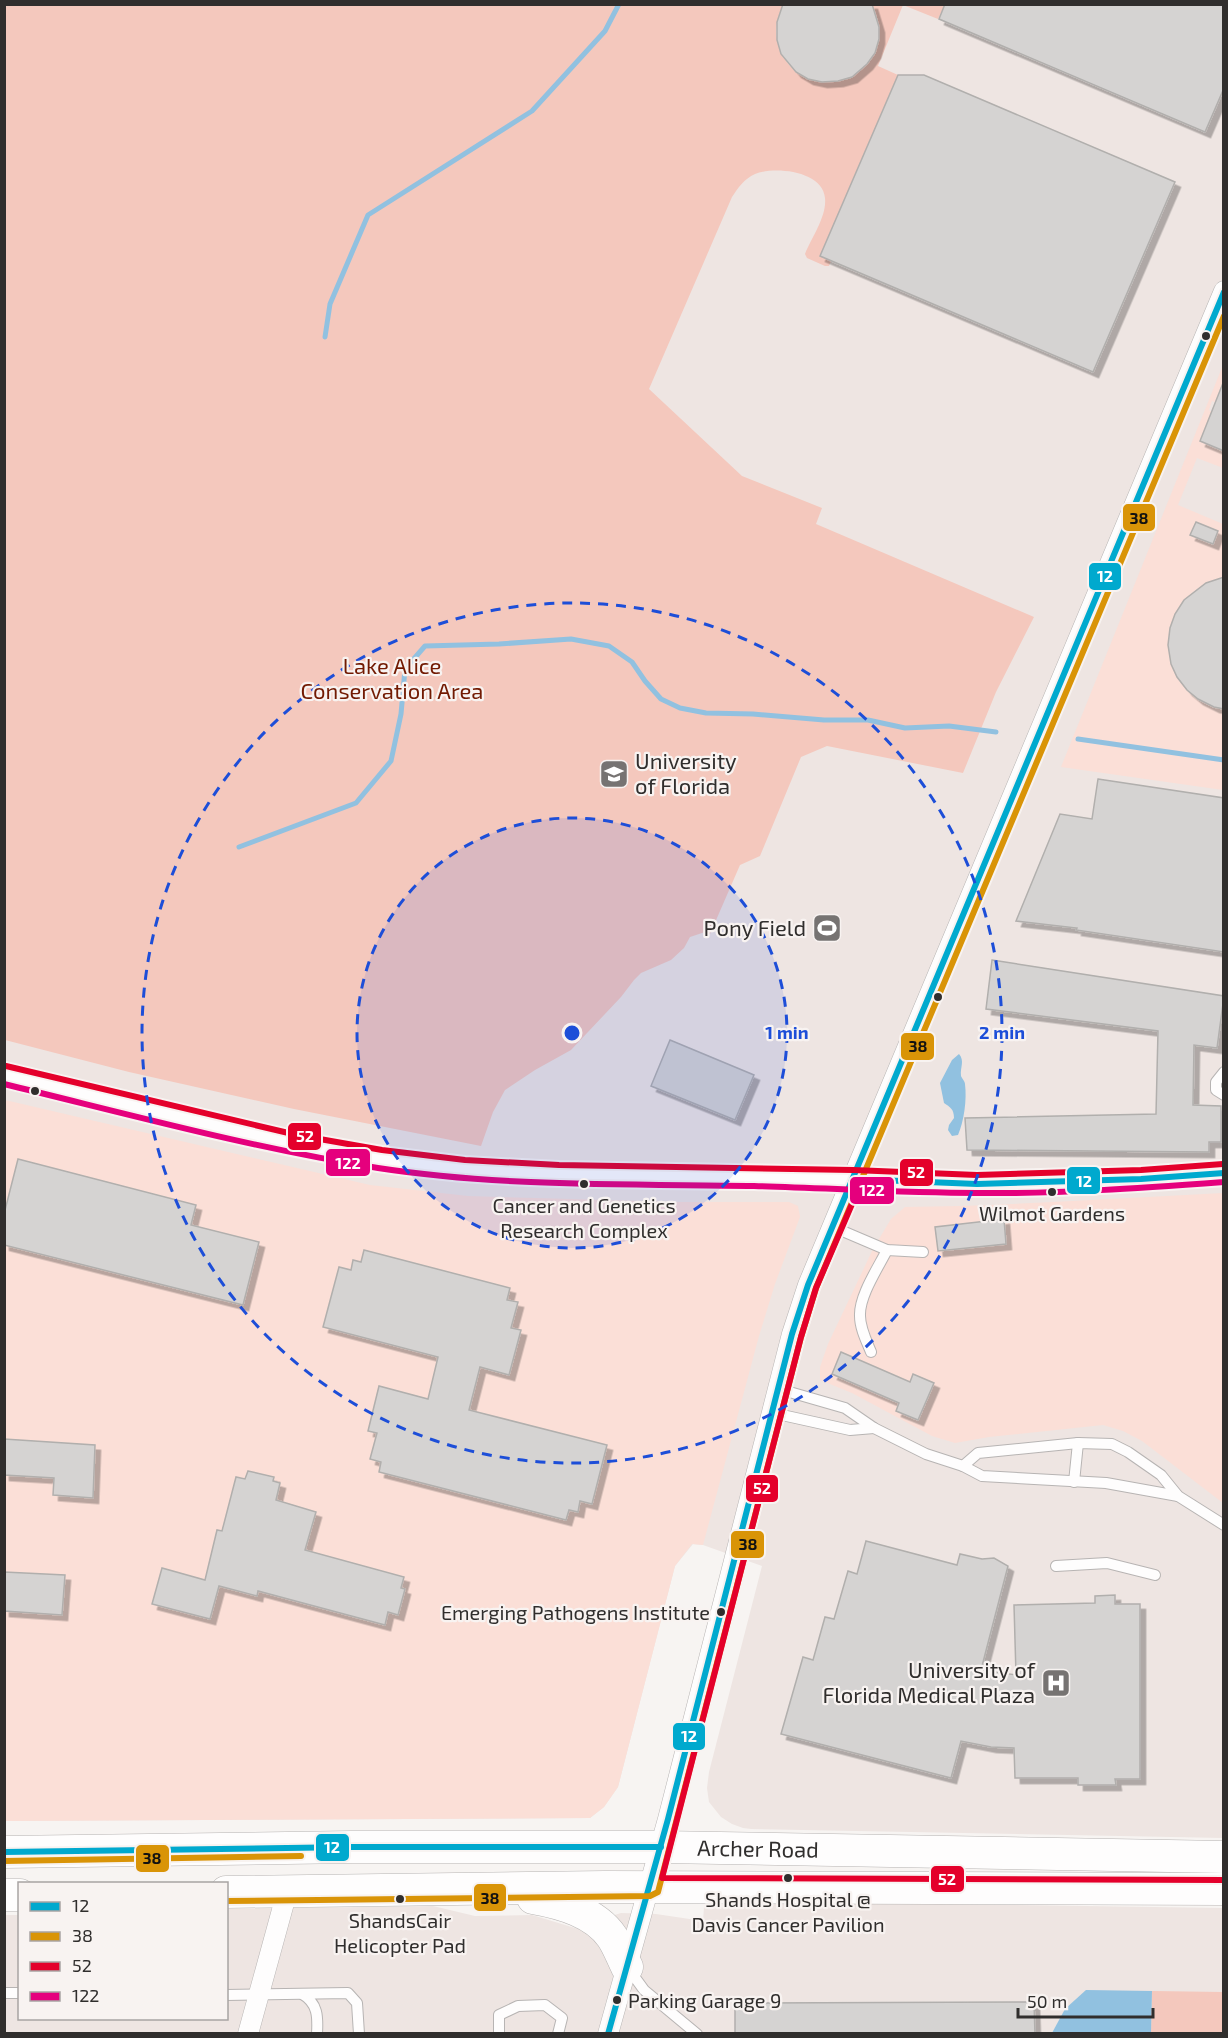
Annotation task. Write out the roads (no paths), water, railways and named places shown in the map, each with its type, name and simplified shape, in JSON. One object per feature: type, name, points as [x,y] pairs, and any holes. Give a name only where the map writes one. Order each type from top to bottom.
[{"type":"main road","name":"Archer Road","points":[[4,1852],[352,1847],[661,1847],[1224,1857]]},
{"type":"main road","name":"Archer Road","points":[[228,1892],[650,1887],[1224,1889]]},
{"type":"main road","points":[[479,1888],[552,1902],[580,1911],[604,1928],[613,1938],[627,1967]]},
{"type":"street","points":[[608,2034],[661,1847],[792,1334],[808,1285],[1224,291]]},
{"type":"street","points":[[4,1074],[287,1142],[409,1163],[464,1169],[559,1174],[853,1179],[977,1184],[1141,1179],[1224,1173]]},
{"type":"street","points":[[248,2034],[286,1892]]},
{"type":"lane","points":[[1224,1072],[1216,1082],[1216,1090],[1224,1095]]},
{"type":"lane","points":[[833,1227],[887,1250],[923,1252]]},
{"type":"lane","points":[[871,1352],[863,1334],[860,1314],[868,1288],[887,1250]]},
{"type":"lane","points":[[779,1389],[845,1408],[874,1428],[926,1454],[963,1466],[982,1476],[1106,1482],[1178,1496]]},
{"type":"lane","points":[[773,1413],[850,1430],[874,1428]]},
{"type":"lane","points":[[963,1466],[978,1454],[1077,1443],[1112,1444],[1161,1475],[1178,1496],[1224,1525]]},
{"type":"lane","points":[[1074,1482],[1077,1443]]},
{"type":"lane","points":[[1056,1566],[1107,1563],[1155,1575]]},
{"type":"lane","points":[[627,1967],[644,1990],[697,2034]]},
{"type":"lane","points":[[302,1994],[314,2004],[318,2016],[317,2034]]},
{"type":"lane","points":[[228,1995],[348,1994],[357,2003],[359,2034]]},
{"type":"lane","points":[[499,2034],[499,2015],[518,2006],[544,2006],[562,2018],[558,2034]]},
{"type":"water","points":[[959,1054],[962,1062],[961,1076],[966,1090],[965,1103],[958,1135],[952,1136],[948,1130],[954,1118],[953,1112],[944,1103],[940,1083],[952,1060]]},
{"type":"water","points":[[1086,1990],[1152,1991],[1151,2033],[1052,2033],[1065,2009]]},
{"type":"waterway","points":[[325,337],[330,304],[368,215],[532,111],[605,31],[619,4]]},
{"type":"waterway","points":[[239,847],[356,803],[391,761],[401,714],[405,669],[425,646],[571,639],[609,646],[632,662],[661,699],[680,708],[706,713],[824,720],[868,720],[905,728],[949,726],[996,732]]},
{"type":"waterway","points":[[1078,739],[1224,760]]},
{"type":"place","name":"University of Florida","points":[[614,774]]},
{"type":"place","name":"Pony Field","points":[[827,928]]},
{"type":"place","name":"Cancer and Genetics Research Complex","points":[[584,1184]]},
{"type":"place","name":"Wilmot Gardens","points":[[1052,1192]]},
{"type":"place","name":"Emerging Pathogens Institute","points":[[721,1612]]},
{"type":"place","name":"University of Florida Medical Plaza","points":[[1056,1683]]},
{"type":"place","name":"Shands Hospital @ Davis Cancer Pavilion","points":[[788,1878]]},
{"type":"place","name":"ShandsCair Helicopter Pad","points":[[400,1899]]},
{"type":"place","name":"Parking Garage 9","points":[[617,2000]]},
{"type":"park label","name":"Lake Alice Conservation Area","points":[[392,678]]}]
